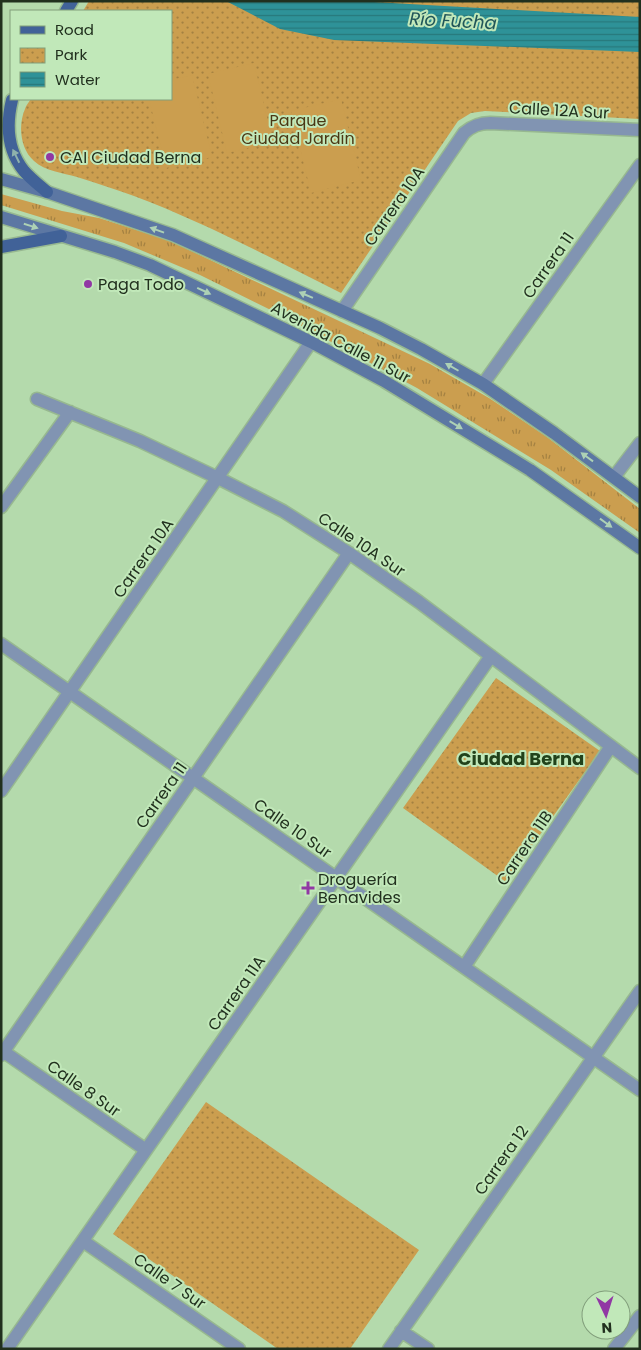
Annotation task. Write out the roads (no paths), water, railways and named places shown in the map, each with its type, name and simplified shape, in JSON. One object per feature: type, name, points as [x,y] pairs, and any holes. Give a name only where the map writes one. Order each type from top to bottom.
[{"type":"main road","points":[[1,118],[12,100]]},
{"type":"main road","points":[[12,100],[8,116],[12,149],[24,170],[47,192]]},
{"type":"main road","name":"Avenida Calle 11 Sur","points":[[1,179],[47,192],[172,235],[413,345],[483,384],[554,433],[640,497]]},
{"type":"main road","name":"Avenida Calle 11 Sur","points":[[1,217],[115,252],[150,266],[311,342],[384,381],[522,465],[640,548]]},
{"type":"main road","points":[[1,247],[61,236]]},
{"type":"street","name":"Calle 12A Sur","points":[[476,125],[490,123],[640,130]]},
{"type":"street","name":"Carrera 10A","points":[[342,311],[464,133],[476,125]]},
{"type":"street","name":"Carrera 11","points":[[483,384],[640,165]]},
{"type":"street","name":"Carrera 10A","points":[[1,791],[311,342]]},
{"type":"street","name":"Calle 10A Sur","points":[[36,399],[140,442],[283,511],[349,553],[418,602],[640,768]]},
{"type":"street","points":[[1,507],[70,412]]},
{"type":"street","points":[[614,477],[640,443]]},
{"type":"street","name":"Carrera 11","points":[[2,1054],[349,553]]},
{"type":"street","name":"Calle 10 Sur","points":[[1,644],[640,1090]]},
{"type":"street","name":"Carrera 11A","points":[[7,1349],[491,656]]},
{"type":"street","name":"Carrera 11B","points":[[464,967],[611,746]]},
{"type":"street","name":"Carrera 12","points":[[389,1349],[640,991]]},
{"type":"street","name":"Calle 8 Sur","points":[[2,1054],[146,1150]]},
{"type":"street","name":"Calle 7 Sur","points":[[83,1241],[239,1349]]},
{"type":"street","points":[[614,1349],[640,1316]]},
{"type":"street","points":[[401,1330],[428,1349]]},
{"type":"water","name":"Río Fucha","points":[[226,1],[357,1],[640,17],[640,52],[334,40],[280,29]]},
{"type":"place","name":"CAI Ciudad Berna","points":[[50,157]]},
{"type":"place","name":"Paga Todo","points":[[88,284]]},
{"type":"place","name":"Droguería Benavides","points":[[308,888]]},
{"type":"district","name":"Ciudad Berna","points":[[521,759]]},
{"type":"park label","name":"Parque Ciudad Jardín","points":[[298,129]]}]
